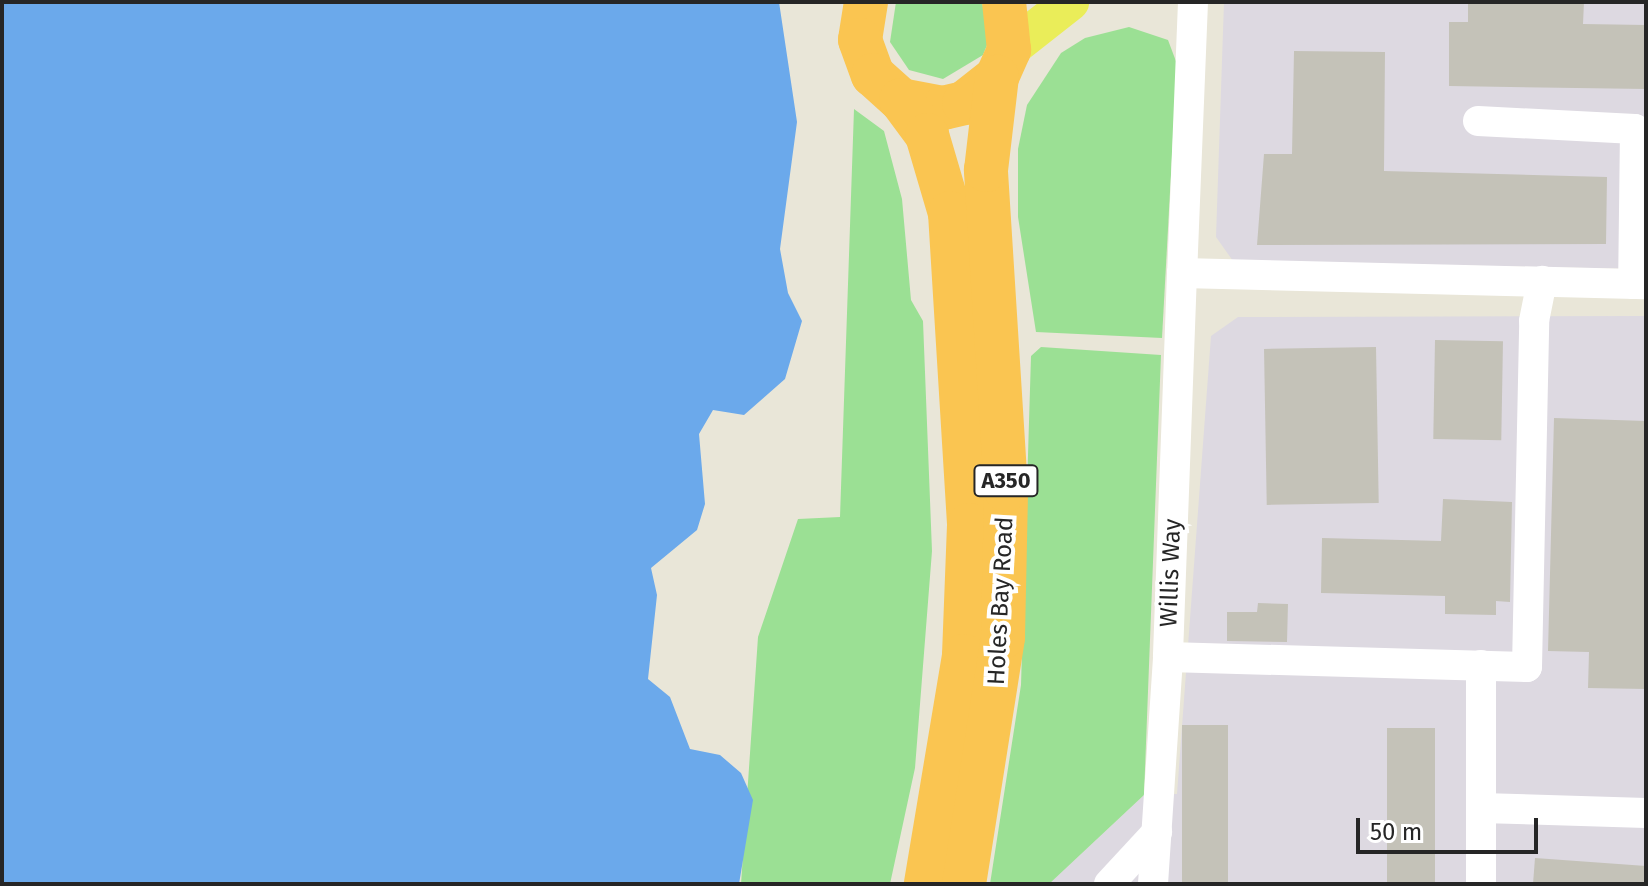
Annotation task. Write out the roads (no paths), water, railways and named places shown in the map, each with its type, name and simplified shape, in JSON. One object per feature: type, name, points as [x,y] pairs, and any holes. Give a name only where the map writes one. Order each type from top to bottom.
[{"type":"highway","name":"Holes Bay Road","points":[[866,2],[864,59],[927,135],[950,213],[969,525],[964,656],[926,884]]},
{"type":"highway","name":"Holes Bay Road","points":[[964,884],[1003,624],[1004,433],[986,170],[1003,63],[1004,2]]},
{"type":"highway","points":[[901,100],[922,107],[964,103],[1003,63]]},
{"type":"main road","points":[[1003,63],[1070,2]]},
{"type":"street","name":"Willis Way","points":[[1193,2],[1168,657],[1527,667],[1534,321],[1542,281]]},
{"type":"street","points":[[1182,273],[1640,284],[1635,129],[1478,121]]},
{"type":"street","points":[[1153,884],[1168,657]]},
{"type":"street","points":[[1481,665],[1481,884]]},
{"type":"street","points":[[1481,808],[1646,813]]},
{"type":"street","points":[[1109,884],[1157,832]]},
{"type":"water","points":[[2,2],[779,2],[797,122],[780,249],[788,293],[802,321],[785,379],[744,415],[713,410],[699,434],[705,504],[697,530],[651,568],[657,595],[648,679],[670,697],[690,749],[720,755],[741,773],[753,800],[739,884],[2,884]]}]
